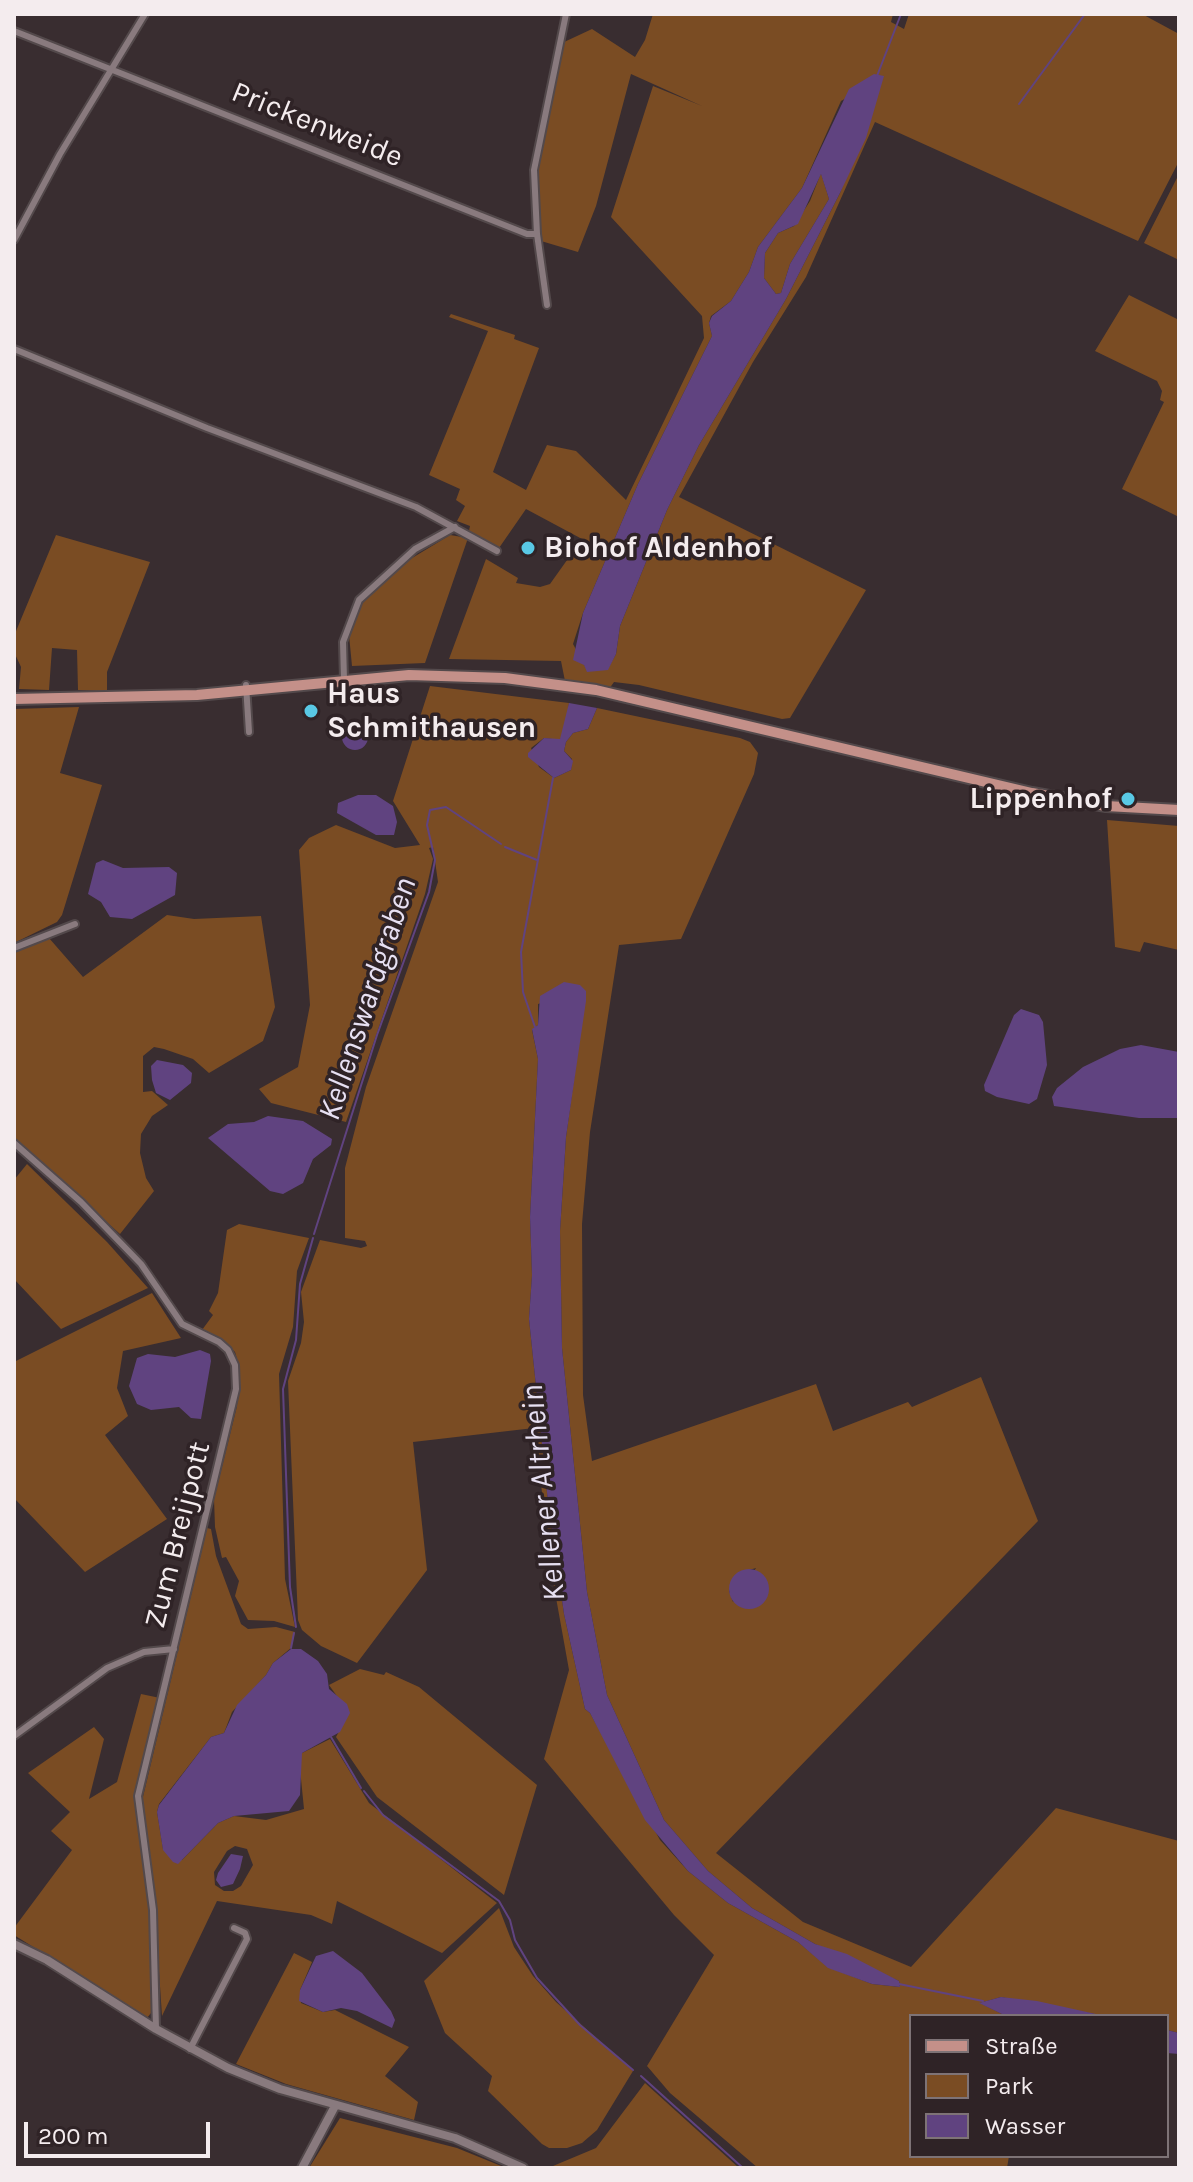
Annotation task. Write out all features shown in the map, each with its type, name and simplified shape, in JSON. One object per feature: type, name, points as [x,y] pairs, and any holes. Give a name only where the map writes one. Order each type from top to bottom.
[{"type":"main road","points":[[14,699],[117,699],[382,677],[457,674],[537,681],[678,709],[1032,793],[1179,810]]},
{"type":"street","points":[[14,240],[145,14]]},
{"type":"street","points":[[547,305],[537,234],[534,170],[566,14]]},
{"type":"street","name":"Prickenweide","points":[[14,31],[527,234],[537,234]]},
{"type":"street","points":[[14,349],[207,428],[416,507],[497,551]]},
{"type":"street","points":[[344,680],[343,642],[359,600],[415,549],[455,527]]},
{"type":"street","points":[[246,688],[249,732]]},
{"type":"street","points":[[14,948],[75,924]]},
{"type":"street","name":"Zum Breijpott","points":[[14,1143],[81,1202],[141,1264],[182,1324],[219,1342],[228,1350],[235,1365],[236,1389],[138,1796],[153,1910],[156,2029]]},
{"type":"street","points":[[14,1736],[107,1668],[144,1652],[174,1649]]},
{"type":"street","points":[[190,2049],[247,1939],[245,1933],[234,1928]]},
{"type":"street","points":[[14,1944],[47,1960],[190,2049],[280,2089],[455,2138],[523,2168]]},
{"type":"street","points":[[302,2168],[335,2106]]},
{"type":"green space","points":[[653,14],[893,14],[891,22],[904,29],[909,14],[1142,14],[1179,34],[1179,161],[1138,241],[875,122],[806,277],[753,362],[679,497],[866,590],[790,718],[782,719],[639,685],[614,682],[609,689],[565,681],[561,661],[449,659],[486,559],[518,578],[516,583],[540,587],[550,584],[582,539],[526,509],[499,548],[484,542],[469,531],[470,526],[457,521],[465,506],[456,500],[460,489],[429,475],[488,331],[449,317],[451,314],[515,335],[514,339],[539,348],[493,472],[526,490],[547,445],[576,451],[626,500],[704,338],[702,316],[611,217],[653,86],[702,106],[631,74],[596,206],[578,252],[541,241],[535,176],[562,43],[592,29],[635,57],[645,40]],"holes":[[[883,77],[840,193],[786,299],[699,445],[667,510],[620,626],[616,654],[607,670],[586,668],[573,644],[583,613],[638,484],[712,336],[711,316],[731,301],[749,272],[758,247],[802,188],[841,101]]]},
{"type":"green space","points":[[821,173],[829,199],[790,264],[781,293],[776,294],[764,278],[765,253],[778,233],[794,226],[810,201]]},
{"type":"green space","points":[[1179,174],[1179,260],[1144,243]]},
{"type":"green space","points":[[1129,295],[1179,320],[1179,517],[1122,489],[1164,402],[1160,400],[1162,391],[1157,381],[1095,351]]},
{"type":"green space","points":[[56,535],[150,562],[107,672],[107,691],[78,690],[77,650],[52,648],[49,690],[19,689],[21,667],[14,652],[14,636]]},
{"type":"green space","points":[[450,535],[468,538],[425,663],[352,666],[349,635],[359,606],[394,569]]},
{"type":"green space","points":[[430,686],[569,703],[566,729],[560,740],[544,738],[531,748],[539,767],[554,778],[571,770],[572,759],[564,751],[566,742],[573,733],[588,729],[597,708],[740,738],[750,742],[758,753],[754,774],[681,939],[619,945],[590,1132],[582,1224],[583,1395],[592,1461],[816,1384],[833,1431],[908,1402],[912,1407],[981,1377],[1038,1521],[716,1853],[803,1922],[911,1967],[1056,1808],[1179,1841],[1179,2033],[1169,2030],[1169,2014],[1094,2014],[1001,1997],[980,2003],[1002,2014],[909,2014],[909,2158],[1009,2158],[1007,2168],[758,2168],[670,2093],[647,2066],[714,1955],[674,1915],[544,1759],[569,1670],[553,1581],[534,1428],[413,1442],[427,1570],[357,1663],[321,1646],[302,1630],[298,1620],[288,1381],[301,1343],[304,1322],[301,1292],[320,1240],[361,1248],[367,1246],[365,1241],[345,1238],[345,1168],[366,1087],[438,882],[433,847],[429,848],[433,859],[425,894],[346,1122],[271,1103],[259,1089],[298,1067],[310,1005],[299,850],[309,838],[336,825],[395,848],[420,845],[393,801]],"holes":[[[586,991],[566,1137],[560,1231],[562,1348],[587,1592],[607,1695],[664,1820],[708,1871],[752,1908],[815,1944],[899,1981],[900,1987],[872,1984],[828,1967],[798,1942],[728,1903],[688,1871],[660,1840],[585,1709],[564,1614],[548,1502],[529,1319],[532,1275],[530,1217],[538,1059],[532,1030],[538,1025],[538,1004]],[[756,1568],[733,1602],[729,1591],[739,1573]]]},
{"type":"green space","points":[[79,707],[60,773],[102,785],[62,915],[57,922],[14,943],[14,709]]},
{"type":"green space","points":[[1107,820],[1179,826],[1179,950],[1144,942],[1140,952],[1115,947]]},
{"type":"green space","points":[[167,915],[194,919],[261,916],[275,1007],[263,1041],[209,1073],[193,1059],[164,1049],[154,1047],[143,1056],[143,1092],[152,1091],[168,1105],[152,1116],[141,1134],[140,1153],[146,1178],[154,1191],[120,1234],[14,1139],[14,953],[49,938],[83,977]]},
{"type":"green space","points":[[27,1164],[107,1242],[148,1288],[61,1329],[14,1279],[14,1180]]},
{"type":"green space","points":[[239,1224],[309,1238],[297,1271],[293,1327],[279,1374],[285,1579],[295,1627],[274,1621],[248,1620],[235,1596],[239,1581],[226,1557],[222,1558],[215,1527],[214,1499],[237,1406],[239,1366],[235,1352],[227,1344],[202,1330],[213,1315],[209,1311],[218,1293],[227,1230]]},
{"type":"green space","points":[[152,1293],[181,1338],[123,1351],[117,1388],[128,1416],[105,1435],[167,1519],[85,1572],[14,1498],[14,1362]]},
{"type":"green space","points":[[207,1528],[211,1529],[216,1556],[241,1624],[248,1629],[276,1627],[295,1632],[291,1648],[273,1663],[232,1712],[224,1733],[211,1737],[159,1804],[157,1812],[163,1849],[182,1860],[218,1823],[234,1816],[266,1820],[304,1809],[299,1759],[302,1753],[330,1739],[369,1803],[497,1903],[442,1953],[337,1901],[332,1924],[311,1915],[217,1901],[162,2016],[153,1882],[141,1805]],"holes":[[[235,1846],[247,1849],[253,1865],[241,1886],[233,1891],[224,1891],[215,1885],[214,1872],[227,1851]]]},
{"type":"green space","points":[[360,1669],[384,1675],[386,1672],[419,1687],[537,1785],[504,1895],[377,1797],[336,1737],[349,1713],[329,1685]]},
{"type":"green space","points":[[141,1694],[160,1698],[140,1775],[136,1811],[151,1909],[153,1997],[151,2013],[147,2018],[14,1935],[14,1928],[72,1850],[51,1831],[70,1812],[28,1773],[94,1727],[104,1739],[89,1799],[117,1782]]},
{"type":"green space","points":[[499,1908],[514,1947],[533,1976],[556,2002],[633,2071],[597,2130],[582,2143],[567,2148],[549,2148],[542,2144],[488,2091],[492,2076],[445,2033],[424,1981]]},
{"type":"green space","points":[[294,1953],[312,1962],[300,1990],[301,2003],[323,2012],[335,2010],[409,2047],[385,2076],[418,2102],[414,2120],[286,2084],[236,2064]]},
{"type":"green space","points":[[645,2083],[739,2168],[532,2166],[553,2166],[596,2148]]},
{"type":"green space","points":[[340,2118],[457,2148],[506,2168],[309,2168]]},
{"type":"water","points":[[874,74],[884,76],[866,138],[840,193],[786,299],[699,445],[667,510],[620,626],[616,654],[608,670],[587,672],[584,665],[573,660],[583,613],[638,484],[712,336],[709,323],[712,316],[731,301],[749,272],[758,247],[802,188],[849,89]],"holes":[[[821,174],[829,199],[790,264],[781,293],[776,294],[764,278],[765,253],[778,233],[798,224]]]},
{"type":"water","points":[[569,703],[597,708],[588,729],[573,733],[566,742],[564,751],[573,761],[571,770],[554,778],[528,757],[528,753],[544,738],[560,739]]},
{"type":"water","points":[[355,724],[364,728],[368,737],[364,746],[355,750],[346,746],[342,737],[346,728]]},
{"type":"water","points":[[358,795],[376,795],[393,806],[397,822],[394,835],[376,835],[337,813],[338,803]]},
{"type":"water","points":[[103,860],[123,868],[169,867],[177,873],[175,895],[132,919],[110,917],[101,902],[88,894],[96,863]]},
{"type":"water","points":[[564,982],[580,985],[586,991],[586,1001],[566,1137],[560,1231],[562,1348],[587,1592],[607,1695],[664,1820],[708,1871],[752,1908],[815,1944],[847,1954],[899,1981],[900,1987],[872,1984],[828,1968],[798,1942],[728,1903],[688,1871],[645,1820],[590,1713],[585,1709],[564,1614],[548,1502],[529,1319],[532,1275],[530,1217],[538,1059],[532,1029],[538,1025],[540,996]]},
{"type":"water","points":[[1021,1009],[1039,1015],[1043,1022],[1047,1065],[1037,1099],[1029,1104],[997,1097],[985,1091],[984,1085],[1014,1015]]},
{"type":"water","points":[[1141,1045],[1179,1052],[1179,1118],[1139,1118],[1054,1106],[1052,1097],[1057,1088],[1083,1067],[1120,1049]]},
{"type":"water","points":[[157,1060],[183,1065],[192,1073],[191,1083],[170,1100],[156,1093],[151,1066]]},
{"type":"water","points":[[268,1116],[303,1121],[332,1139],[331,1145],[313,1159],[303,1183],[283,1194],[270,1191],[208,1138],[228,1124],[254,1122]]},
{"type":"water","points":[[200,1350],[210,1354],[211,1361],[201,1419],[191,1418],[179,1407],[151,1410],[137,1404],[129,1386],[137,1358],[148,1354],[175,1357]]},
{"type":"water","points":[[749,1569],[763,1575],[769,1589],[763,1603],[749,1609],[735,1603],[729,1589],[735,1575]]},
{"type":"water","points":[[291,1649],[301,1649],[318,1661],[327,1674],[329,1689],[347,1704],[350,1713],[340,1732],[302,1753],[300,1795],[289,1811],[234,1816],[218,1823],[178,1864],[173,1862],[163,1850],[157,1812],[159,1805],[211,1737],[224,1733],[237,1705],[266,1675],[273,1663]]},
{"type":"water","points":[[231,1854],[243,1856],[240,1869],[233,1884],[221,1887],[216,1880],[218,1873]]},
{"type":"water","points":[[333,1951],[362,1973],[391,2011],[395,2020],[392,2028],[357,2011],[341,2008],[323,2012],[299,2001],[300,1990],[316,1956]]},
{"type":"water","points":[[1001,1997],[1037,2001],[1096,2014],[1002,2014],[979,2003]]},
{"type":"water","points":[[1169,2030],[1179,2033],[1179,2054],[1169,2053]]},
{"type":"waterway","name":"Kellener Altrhein","points":[[877,76],[901,14]]},
{"type":"waterway","points":[[1019,104],[1085,14]]},
{"type":"waterway","name":"Kellener Altrhein","points":[[535,1027],[523,992],[521,952],[553,778]]},
{"type":"waterway","name":"Kellenswardgraben","points":[[314,1234],[377,1035],[429,892],[435,860],[427,825],[430,810],[446,807],[501,844]]},
{"type":"waterway","name":"Kellenswardgraben","points":[[505,847],[537,860]]},
{"type":"waterway","name":"Kellenswardgraben","points":[[296,1627],[290,1587],[283,1389],[296,1340],[300,1284],[313,1238]]},
{"type":"waterway","name":"Kellenswardgraben","points":[[291,1648],[294,1633]]},
{"type":"waterway","name":"Kellenswardgraben","points":[[331,1737],[361,1788]]},
{"type":"waterway","name":"Kellenswardgraben","points":[[364,1791],[383,1815],[499,1901],[510,1920],[515,1940],[537,1978],[580,2025],[633,2070]]},
{"type":"waterway","name":"Kellener Altrhein","points":[[899,1984],[983,2001]]},
{"type":"waterway","name":"Kellenswardgraben","points":[[641,2076],[743,2168]]},
{"type":"place","name":"Biohof Aldenhof","points":[[528,548]]},
{"type":"place","name":"Haus Schmithausen","points":[[311,711]]},
{"type":"place","name":"Lippenhof","points":[[1128,799]]}]
